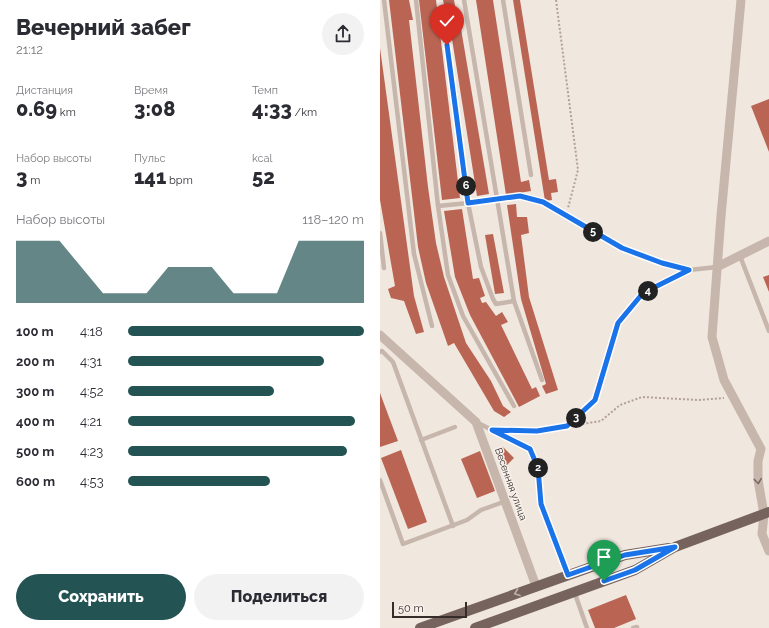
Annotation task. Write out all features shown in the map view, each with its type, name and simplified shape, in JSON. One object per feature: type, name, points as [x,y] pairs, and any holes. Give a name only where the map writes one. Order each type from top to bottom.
[{"type":"main road","points":[[420,628],[625,555],[675,547],[767,515]]},
{"type":"main road","points":[[475,628],[635,570],[675,547]]},
{"type":"street","points":[[741,0],[712,337],[724,380],[765,449],[758,461],[758,480],[767,515],[762,534],[769,550]]},
{"type":"street","points":[[717,267],[769,241]]},
{"type":"street","name":"Весенняя улица","points":[[380,335],[476,422],[506,500],[536,586]]},
{"type":"lane","points":[[384,0],[414,254],[432,326]]},
{"type":"lane","points":[[416,0],[438,206],[448,276],[463,316],[514,406]]},
{"type":"lane","points":[[464,0],[514,301],[542,380]]},
{"type":"lane","points":[[503,0],[531,175]]},
{"type":"lane","points":[[441,11],[468,203],[481,266],[496,304],[514,301]]},
{"type":"lane","points":[[438,206],[520,196],[543,202],[622,248],[662,263],[689,270],[717,267]]},
{"type":"lane","points":[[380,233],[384,268]]},
{"type":"lane","points":[[740,256],[769,331]]},
{"type":"lane","points":[[380,352],[382,351],[393,362],[453,526]]},
{"type":"lane","points":[[476,422],[530,449],[538,468],[541,504],[568,575]]},
{"type":"lane","points":[[421,440],[455,428]]},
{"type":"lane","points":[[380,480],[403,544],[453,526],[467,520],[481,510],[506,500]]},
{"type":"lane","points":[[574,591],[587,628]]},
{"type":"path","points":[[556,0],[578,170],[566,215]]},
{"type":"path","points":[[567,426],[595,400],[618,323],[643,293],[689,270]]},
{"type":"path","points":[[492,430],[537,431],[601,421],[620,405],[642,397],[699,400],[733,397]]},
{"type":"building","points":[[389,0],[409,0],[413,20],[409,20],[428,187],[436,243],[444,277],[466,343],[491,381],[503,406],[511,412],[504,417],[494,411],[454,343],[448,346],[426,283],[418,247]]},
{"type":"building","points":[[419,0],[436,0],[460,198],[442,200]]},
{"type":"building","points":[[443,0],[454,0],[456,12],[459,17],[489,194],[477,196],[449,20],[446,15]]},
{"type":"building","points":[[476,0],[493,0],[521,182],[529,180],[531,191],[506,195]]},
{"type":"building","points":[[513,0],[520,0],[549,180],[556,179],[558,192],[551,193],[552,200],[545,201]]},
{"type":"building","points":[[380,48],[414,296],[424,332],[416,334],[404,301],[391,298],[388,289],[395,286],[380,200]]},
{"type":"building","points":[[769,99],[769,152],[751,106]]},
{"type":"building","points":[[516,204],[517,217],[527,217],[529,233],[521,235],[529,297],[558,390],[546,394],[542,386],[546,384],[521,299],[507,205]]},
{"type":"building","points":[[462,209],[473,279],[479,278],[485,296],[480,298],[482,303],[486,302],[496,316],[502,312],[508,322],[501,325],[532,389],[536,387],[540,396],[519,407],[470,315],[455,277],[444,211]]},
{"type":"building","points":[[493,234],[504,293],[495,294],[485,235]]},
{"type":"building","points":[[769,275],[769,292],[763,277]]},
{"type":"building","points":[[380,393],[398,441],[380,447]]},
{"type":"building","points":[[502,446],[514,458],[506,466],[495,454]]},
{"type":"building","points":[[401,450],[427,522],[408,529],[381,458]]},
{"type":"building","points":[[480,451],[495,491],[477,498],[461,459]]},
{"type":"building","points":[[626,595],[636,619],[614,628],[595,628],[588,610]]},
{"type":"route","points":[[447,45],[468,203],[520,196],[543,202],[592,232],[622,248],[662,263],[689,270],[643,293],[618,323],[595,400],[567,426],[537,431],[492,430],[530,449],[538,468],[541,504],[568,575],[625,555],[675,547],[635,570],[604,581]]}]
